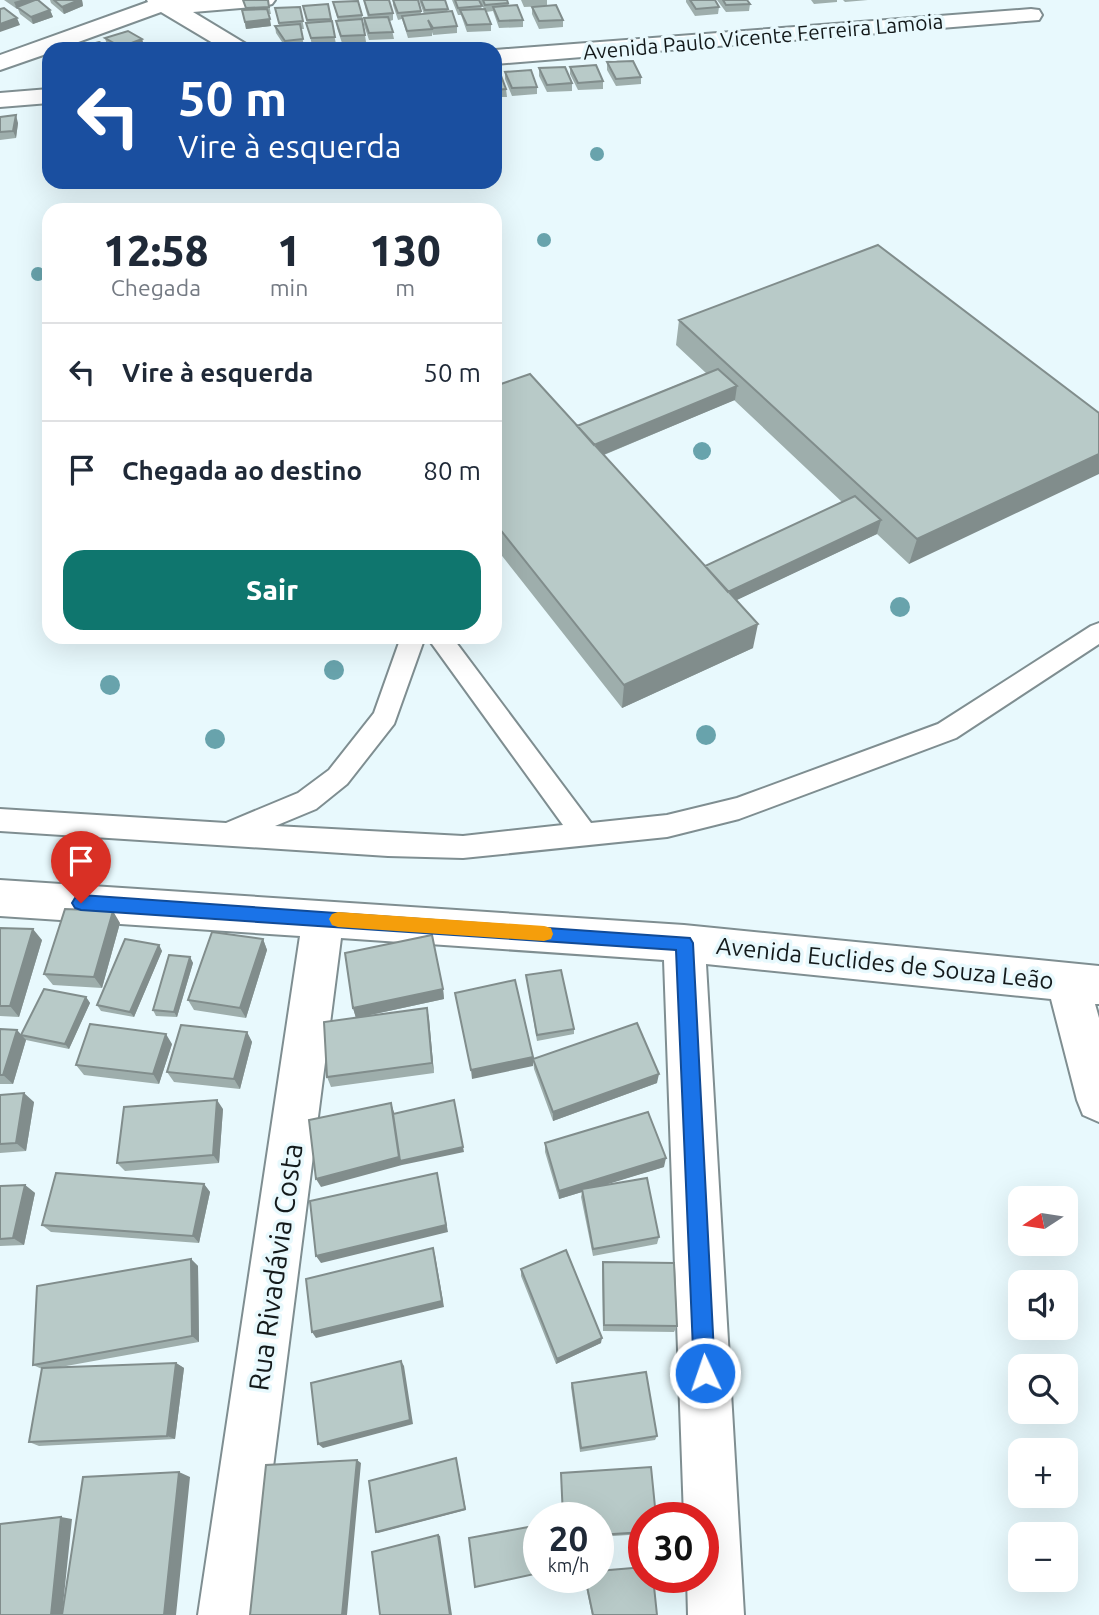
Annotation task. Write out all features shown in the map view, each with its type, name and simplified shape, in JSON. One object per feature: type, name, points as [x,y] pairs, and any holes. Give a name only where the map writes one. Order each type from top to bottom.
[{"type":"street","points":[[58,42],[166,3],[265,0]]},
{"type":"street","points":[[166,3],[227,42]]},
{"type":"street","name":"Avenida Paulo Vicente Ferreira Lamoia","points":[[502,56],[1025,7]]},
{"type":"street","points":[[0,63],[42,48]]},
{"type":"street","points":[[0,100],[42,97]]},
{"type":"street","name":"Avenida Euclides de Souza Leão","points":[[0,898],[684,943],[1084,983]]},
{"type":"street","name":"Rua Rivadávia Costa","points":[[226,1615],[323,918]]},
{"type":"street","points":[[684,943],[716,1615]]},
{"type":"street","points":[[1084,983],[1099,1100]]},
{"type":"lane","points":[[0,820],[388,845],[463,847],[667,826],[739,808],[947,731],[1099,632]]},
{"type":"lane","points":[[232,833],[307,801],[338,777],[385,717],[411,644]]},
{"type":"lane","points":[[444,644],[586,836]]},
{"type":"building","points":[[35,0],[50,10],[31,17],[17,7]]},
{"type":"building","points":[[54,0],[79,0],[62,7]]},
{"type":"building","points":[[243,0],[268,0],[269,7],[246,8]]},
{"type":"building","points":[[364,0],[389,0],[393,13],[369,15]]},
{"type":"building","points":[[393,0],[418,0],[421,11],[398,13]]},
{"type":"building","points":[[421,0],[445,0],[448,9],[425,10]]},
{"type":"building","points":[[455,0],[479,0],[482,6],[458,8]]},
{"type":"building","points":[[483,0],[507,0],[508,3],[485,5]]},
{"type":"building","points":[[690,0],[715,0],[719,7],[696,9]]},
{"type":"building","points":[[723,0],[747,0],[750,4],[726,5]]},
{"type":"building","points":[[358,1],[362,15],[338,17],[333,2]]},
{"type":"building","points":[[328,4],[331,19],[307,20],[303,6]]},
{"type":"building","points":[[517,5],[523,20],[499,21],[493,7]]},
{"type":"building","points":[[556,5],[563,20],[539,21],[532,7]]},
{"type":"building","points":[[300,7],[303,21],[279,23],[275,8]]},
{"type":"building","points":[[4,8],[17,18],[0,24],[0,9]]},
{"type":"building","points":[[267,9],[270,19],[245,22],[242,10]]},
{"type":"building","points":[[485,9],[491,24],[467,25],[460,10]]},
{"type":"building","points":[[452,11],[457,26],[433,28],[428,20],[432,29],[407,31],[402,16]]},
{"type":"building","points":[[388,17],[393,32],[369,33],[364,18]]},
{"type":"building","points":[[362,19],[365,35],[341,36],[336,21]]},
{"type":"building","points":[[332,21],[335,37],[311,38],[306,23]]},
{"type":"building","points":[[300,24],[303,39],[285,41],[275,26]]},
{"type":"building","points":[[128,31],[142,39],[134,42],[112,42],[105,38]]},
{"type":"building","points":[[633,61],[641,77],[616,79],[607,62]]},
{"type":"building","points":[[596,65],[603,81],[578,83],[570,67]]},
{"type":"building","points":[[565,67],[572,83],[547,85],[539,68]]},
{"type":"building","points":[[531,70],[537,87],[512,88],[505,72]]},
{"type":"building","points":[[16,115],[13,131],[0,132],[0,117]]},
{"type":"building","points":[[878,245],[1099,413],[1099,454],[917,539],[679,320]]},
{"type":"building","points":[[718,369],[737,386],[594,445],[577,426]]},
{"type":"building","points":[[530,374],[758,624],[624,685],[502,532],[502,384]]},
{"type":"building","points":[[855,496],[881,520],[728,592],[705,566]]},
{"type":"building","points":[[65,909],[113,911],[94,977],[44,974]]},
{"type":"building","points":[[0,928],[33,929],[10,1006],[0,1006]]},
{"type":"building","points":[[212,932],[263,939],[240,1008],[188,1000]]},
{"type":"building","points":[[432,935],[443,989],[353,1008],[345,953]]},
{"type":"building","points":[[125,939],[159,945],[130,1012],[97,1005]]},
{"type":"building","points":[[169,955],[190,957],[174,1012],[153,1010]]},
{"type":"building","points":[[561,970],[574,1029],[537,1035],[526,975]]},
{"type":"building","points":[[515,980],[533,1057],[471,1070],[455,993]]},
{"type":"building","points":[[44,989],[86,997],[65,1044],[21,1035]]},
{"type":"building","points":[[427,1008],[432,1063],[327,1077],[324,1022]]},
{"type":"building","points":[[637,1023],[659,1074],[553,1112],[533,1059]]},
{"type":"building","points":[[90,1024],[166,1034],[153,1074],[76,1065]]},
{"type":"building","points":[[181,1025],[247,1032],[234,1079],[167,1072]]},
{"type":"building","points":[[0,1029],[17,1030],[3,1075],[0,1075]]},
{"type":"building","points":[[24,1093],[16,1143],[0,1144],[0,1095]]},
{"type":"building","points":[[217,1100],[213,1155],[117,1163],[124,1107]]},
{"type":"building","points":[[454,1100],[463,1147],[400,1161],[393,1114]]},
{"type":"building","points":[[391,1103],[399,1157],[316,1179],[309,1120]]},
{"type":"building","points":[[648,1112],[666,1158],[559,1191],[545,1143]]},
{"type":"building","points":[[56,1173],[204,1184],[193,1236],[42,1225]]},
{"type":"building","points":[[437,1173],[446,1225],[316,1256],[310,1201]]},
{"type":"building","points":[[647,1178],[659,1237],[593,1249],[582,1189]]},
{"type":"building","points":[[25,1185],[13,1238],[0,1239],[0,1186]]},
{"type":"building","points":[[433,1248],[442,1301],[312,1332],[306,1279]]},
{"type":"building","points":[[566,1250],[602,1338],[557,1359],[521,1269]]},
{"type":"building","points":[[191,1259],[192,1336],[33,1365],[37,1286]]},
{"type":"building","points":[[603,1262],[674,1263],[677,1326],[604,1325]]},
{"type":"building","points":[[401,1361],[410,1420],[318,1444],[311,1383]]},
{"type":"building","points":[[176,1363],[167,1436],[29,1442],[42,1368]]},
{"type":"building","points":[[646,1372],[657,1436],[581,1448],[572,1383]]},
{"type":"building","points":[[456,1458],[465,1509],[376,1532],[369,1481]]},
{"type":"building","points":[[357,1460],[342,1615],[250,1615],[266,1465]]},
{"type":"building","points":[[651,1467],[654,1502],[628,1502],[628,1533],[614,1534],[614,1502],[562,1502],[561,1473]]},
{"type":"building","points":[[179,1472],[164,1615],[62,1615],[83,1477]]},
{"type":"building","points":[[61,1517],[51,1615],[0,1615],[0,1524]]},
{"type":"building","points":[[523,1528],[523,1576],[475,1587],[469,1538]]},
{"type":"building","points":[[438,1535],[450,1615],[380,1615],[372,1552]]},
{"type":"building","points":[[628,1568],[628,1593],[655,1593],[657,1615],[593,1615],[588,1593],[614,1593],[614,1570]]},
{"type":"slow traffic","points":[[338,919],[544,934]]},
{"type":"route","points":[[81,903],[684,943],[705,1373]]}]
